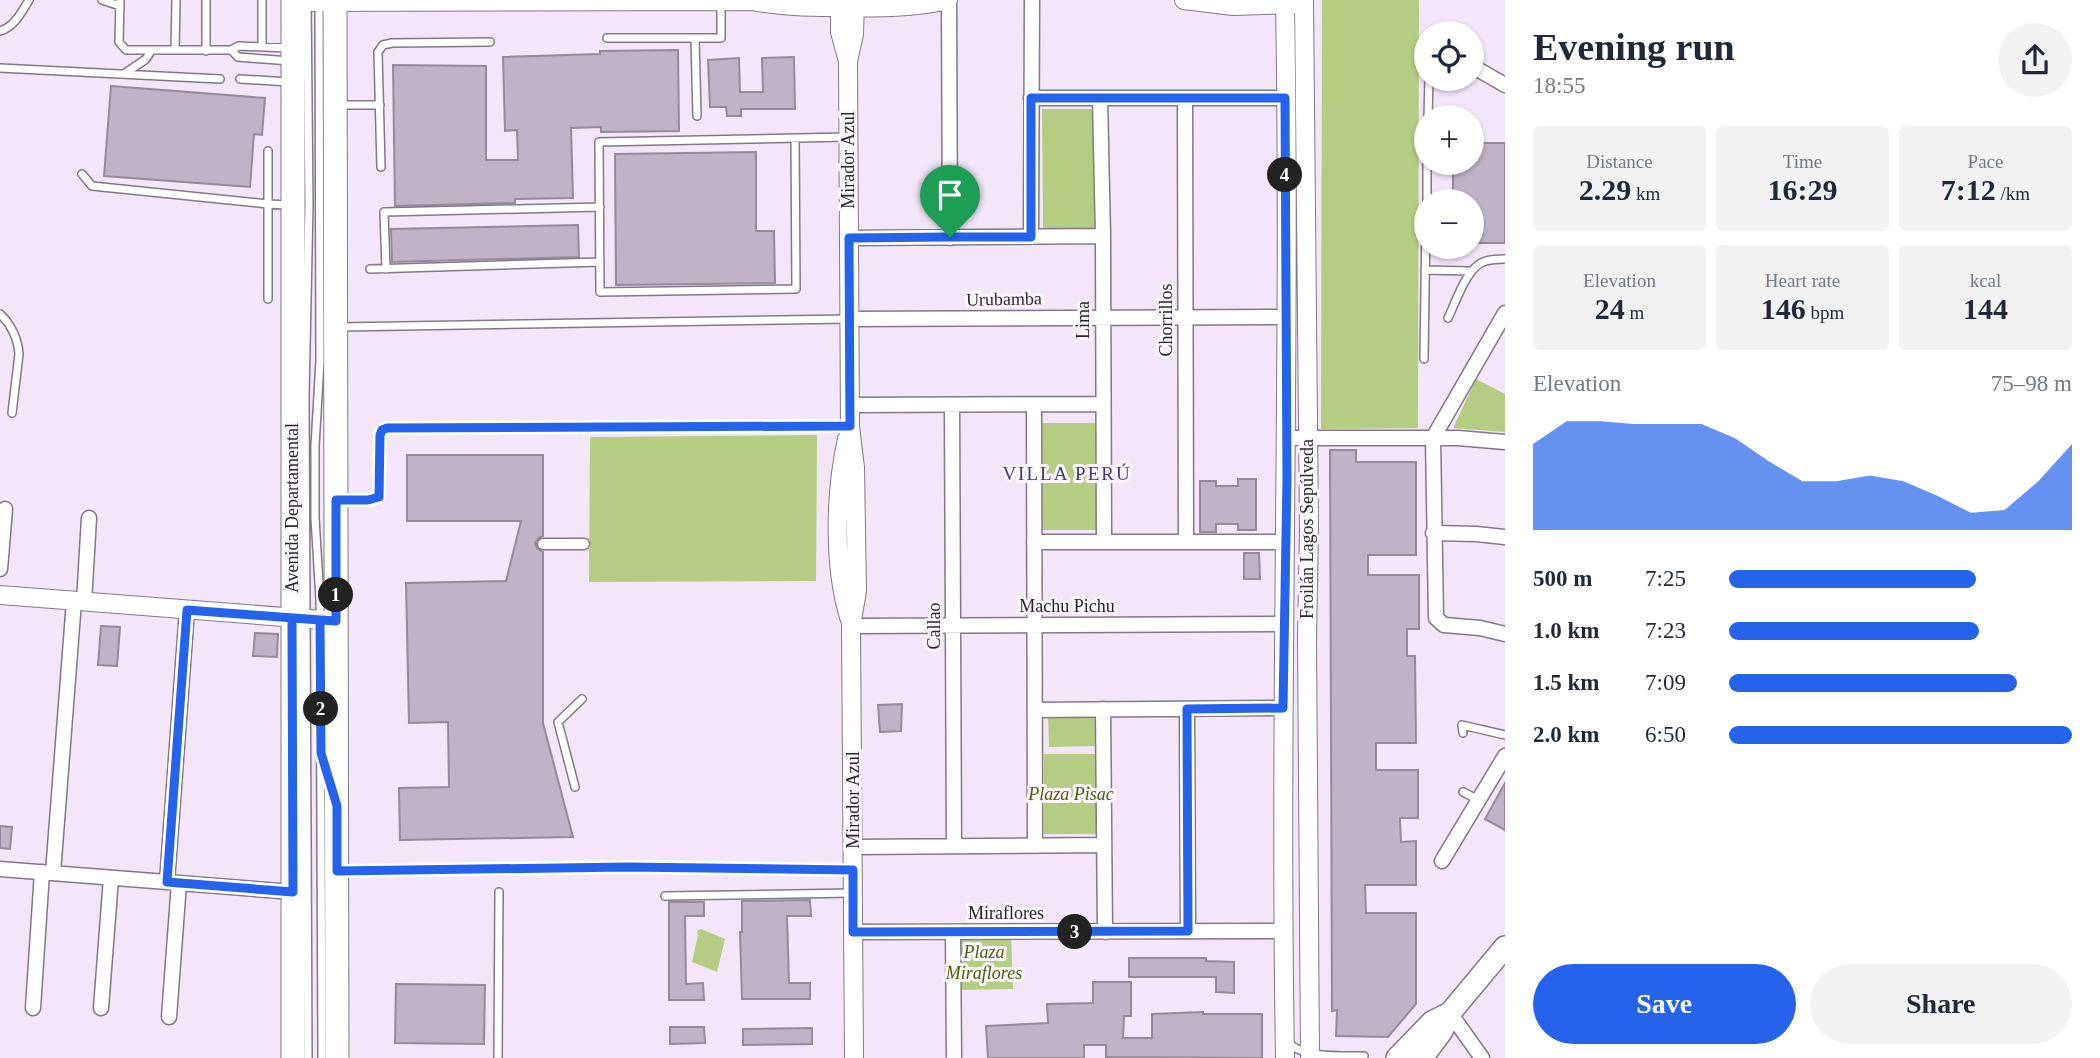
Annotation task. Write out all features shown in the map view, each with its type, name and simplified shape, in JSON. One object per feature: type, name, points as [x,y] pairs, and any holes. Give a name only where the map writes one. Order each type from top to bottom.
[{"type":"main road","name":"Avenida Departamental","points":[[313,1],[293,64],[293,205],[314,619],[337,806],[329,863],[337,1058]]},
{"type":"main road","name":"Avenida Departamental","points":[[293,1058],[293,892],[314,619],[336,500],[335,105],[313,1]]},
{"type":"main road","points":[[1422,1058],[1442,1031],[1450,1013],[1504,950]]},
{"type":"main road","points":[[1397,1058],[1432,1022],[1450,1013]]},
{"type":"street","points":[[313,1],[755,1],[796,7],[847,4],[913,6],[949,0],[950,237]]},
{"type":"street","points":[[1031,237],[1032,0]]},
{"type":"street","points":[[1184,0],[1233,6],[1304,1]]},
{"type":"street","name":"Froilán Lagos Sepúlveda","points":[[1304,1],[1310,1057]]},
{"type":"street","name":"Froilán Lagos Sepúlveda","points":[[1285,2],[1285,1058]]},
{"type":"street","name":"Mirador Azul","points":[[847,4],[854,34],[848,61],[850,426],[855,468],[857,591],[852,626],[854,1058]]},
{"type":"street","points":[[1484,73],[1505,85]]},
{"type":"street","points":[[1031,98],[1285,98]]},
{"type":"street","name":"Lima","points":[[1100,98],[1104,542]]},
{"type":"street","name":"Chorrillos","points":[[1185,98],[1186,542]]},
{"type":"street","points":[[1285,171],[1306,171]]},
{"type":"street","points":[[849,238],[1103,236]]},
{"type":"street","points":[[1505,313],[1433,438],[1434,614],[1438,622],[1444,625],[1480,628],[1505,634]]},
{"type":"street","name":"Urubamba","points":[[849,319],[1286,317]]},
{"type":"street","points":[[850,405],[1103,404]]},
{"type":"street","name":"Callao","points":[[951,405],[954,846]]},
{"type":"street","points":[[1034,405],[1035,845]]},
{"type":"street","points":[[1287,438],[1433,438],[1505,442]]},
{"type":"street","points":[[0,569],[5,509]]},
{"type":"street","points":[[33,1008],[89,518]]},
{"type":"street","points":[[1433,533],[1505,537]]},
{"type":"street","points":[[1034,542],[1286,542]]},
{"type":"street","points":[[543,544],[584,544]]},
{"type":"street","points":[[0,595],[314,619]]},
{"type":"street","points":[[169,1017],[187,610]]},
{"type":"street","name":"Machu Pichu","points":[[852,626],[1283,628]]},
{"type":"street","points":[[1283,628],[1307,639]]},
{"type":"street","points":[[1034,710],[1283,708]]},
{"type":"street","points":[[1103,709],[1105,932]]},
{"type":"street","points":[[1187,709],[1188,931]]},
{"type":"street","points":[[1442,861],[1505,756]]},
{"type":"street","points":[[1283,776],[1297,781],[1308,777]]},
{"type":"street","points":[[853,847],[1104,845]]},
{"type":"street","points":[[0,869],[293,892]]},
{"type":"street","points":[[101,1008],[111,878]]},
{"type":"street","name":"Miraflores","points":[[853,932],[1284,931]]},
{"type":"street","points":[[953,932],[954,1058]]},
{"type":"street","points":[[1450,1013],[1482,1058]]},
{"type":"lane","points":[[0,32],[8,29],[29,0]]},
{"type":"lane","points":[[102,0],[120,3],[119,42],[126,50],[206,51],[231,50],[239,46],[262,47],[293,64]]},
{"type":"lane","points":[[175,50],[176,0]]},
{"type":"lane","points":[[206,0],[206,51]]},
{"type":"lane","points":[[262,0],[262,47]]},
{"type":"lane","points":[[308,1058],[314,619],[320,579],[315,518],[315,446],[320,370],[313,1]]},
{"type":"lane","points":[[313,1],[305,395],[314,619],[329,863],[322,1058]]},
{"type":"lane","points":[[607,38],[721,38],[721,1]]},
{"type":"lane","points":[[695,38],[696,116]]},
{"type":"lane","points":[[381,167],[378,52],[383,45],[490,42]]},
{"type":"lane","points":[[231,50],[238,57],[293,64]]},
{"type":"lane","points":[[123,74],[146,59],[151,51]]},
{"type":"lane","points":[[240,79],[293,64]]},
{"type":"lane","points":[[0,68],[220,79]]},
{"type":"lane","points":[[335,105],[380,105]]},
{"type":"lane","points":[[795,138],[796,289],[600,292],[599,142],[795,138],[848,137]]},
{"type":"lane","points":[[268,151],[268,299]]},
{"type":"lane","points":[[82,174],[92,186],[293,205]]},
{"type":"lane","points":[[386,269],[384,212],[600,207]]},
{"type":"lane","points":[[1424,359],[1425,259]]},
{"type":"lane","points":[[1448,318],[1470,271],[1479,263],[1505,259]]},
{"type":"lane","points":[[370,269],[600,262]]},
{"type":"lane","points":[[1425,270],[1470,271]]},
{"type":"lane","points":[[0,314],[8,322],[19,354],[12,413]]},
{"type":"lane","points":[[336,327],[849,319]]},
{"type":"lane","points":[[336,500],[368,500],[379,497],[380,435],[382,430],[387,428],[850,426]]},
{"type":"lane","points":[[575,787],[558,722],[582,699]]},
{"type":"lane","points":[[1462,729],[1505,735]]},
{"type":"lane","points":[[321,753],[337,806]]},
{"type":"lane","points":[[1463,792],[1477,799]]},
{"type":"lane","points":[[329,863],[853,870]]},
{"type":"lane","points":[[498,1058],[499,891]]},
{"type":"lane","points":[[665,896],[853,893]]},
{"type":"lane","points":[[1285,1035],[1294,1050],[1310,1057],[1364,1056]]},
{"type":"green space","points":[[1322,0],[1419,0],[1419,21],[1414,21],[1414,91],[1419,91],[1419,105],[1414,105],[1414,175],[1419,175],[1419,189],[1414,189],[1414,259],[1418,259],[1418,428],[1321,429]]},
{"type":"green space","points":[[1042,109],[1094,109],[1095,228],[1043,228]]},
{"type":"green space","points":[[1476,379],[1505,394],[1505,432],[1453,428]]},
{"type":"green space","points":[[1042,423],[1099,423],[1099,530],[1042,530]]},
{"type":"green space","points":[[817,435],[816,581],[589,582],[590,437]]},
{"type":"green space","points":[[1048,715],[1097,715],[1097,746],[1049,747]]},
{"type":"green space","name":"Plaza Pisac","points":[[1044,754],[1097,754],[1097,834],[1044,834]]},
{"type":"green space","points":[[701,929],[725,939],[717,972],[692,962],[697,931]]},
{"type":"green space","name":"Plaza Miraflores","points":[[955,935],[1011,935],[1013,989],[957,990]]},
{"type":"building","points":[[678,50],[679,131],[601,132],[601,127],[571,128],[573,198],[515,199],[515,203],[395,206],[393,65],[486,66],[486,160],[518,160],[517,130],[505,131],[503,57],[600,54],[600,51]]},
{"type":"building","points":[[794,57],[795,109],[741,109],[741,116],[727,116],[726,107],[710,107],[708,60],[739,58],[740,92],[763,92],[762,58]]},
{"type":"building","points":[[111,86],[265,98],[262,135],[254,134],[250,187],[104,176]]},
{"type":"building","points":[[1484,143],[1505,143],[1505,243],[1484,243],[1484,189],[1453,189],[1453,175],[1484,175]]},
{"type":"building","points":[[756,152],[756,231],[774,231],[775,283],[616,285],[615,154]]},
{"type":"building","points":[[578,225],[579,257],[392,262],[391,229]]},
{"type":"building","points":[[1330,450],[1356,450],[1356,462],[1416,462],[1416,555],[1368,555],[1368,575],[1419,575],[1419,629],[1407,629],[1407,656],[1415,656],[1416,743],[1376,743],[1376,770],[1418,770],[1418,818],[1400,818],[1401,842],[1416,841],[1416,885],[1365,885],[1366,913],[1416,913],[1416,1004],[1388,1037],[1336,1036],[1337,1010],[1332,1011]]},
{"type":"building","points":[[407,455],[543,455],[543,536],[535,543],[543,552],[543,723],[573,837],[400,840],[399,788],[449,787],[448,722],[409,723],[406,583],[506,581],[521,521],[407,521]]},
{"type":"building","points":[[1238,479],[1256,479],[1256,530],[1238,530],[1238,524],[1216,524],[1216,532],[1200,532],[1200,481],[1216,481],[1216,486],[1238,486]]},
{"type":"building","points":[[1244,553],[1259,553],[1260,579],[1244,579]]},
{"type":"building","points":[[101,626],[120,627],[117,666],[98,665]]},
{"type":"building","points":[[255,633],[278,634],[277,657],[253,656]]},
{"type":"building","points":[[902,704],[901,731],[880,732],[878,705]]},
{"type":"building","points":[[1505,783],[1505,830],[1485,819]]},
{"type":"building","points":[[0,826],[12,827],[10,849],[0,848]]},
{"type":"building","points":[[810,900],[811,916],[787,916],[789,983],[810,983],[810,999],[742,999],[742,901]]},
{"type":"building","points":[[669,902],[704,902],[704,916],[685,916],[686,984],[703,983],[704,1000],[669,1000]]},
{"type":"building","points":[[1129,958],[1206,958],[1206,961],[1234,962],[1234,993],[1216,992],[1216,977],[1129,977]]},
{"type":"building","points":[[1093,982],[1131,982],[1131,1016],[1124,1016],[1123,1038],[1152,1038],[1152,1014],[1262,1014],[1262,1058],[1106,1057],[1106,1045],[1084,1045],[1084,1058],[988,1058],[986,1026],[1048,1023],[1047,1004],[1093,1003]]},
{"type":"building","points":[[396,984],[485,985],[484,1044],[395,1043]]},
{"type":"building","points":[[670,1027],[704,1027],[705,1043],[670,1044]]},
{"type":"building","points":[[812,1028],[812,1044],[743,1045],[743,1029]]},
{"type":"district","name":"VILLA PERÚ","points":[[1067,473]]},
{"type":"route","points":[[950,237],[849,238],[850,426],[382,430],[379,497],[368,500],[336,500],[336,621],[292,618],[293,892],[167,882],[187,610],[292,618],[320,620],[321,753],[337,806],[337,871],[627,867],[853,870],[853,932],[1188,931],[1187,709],[1283,708],[1287,479],[1285,98],[1031,98],[1031,237],[950,237]]}]
